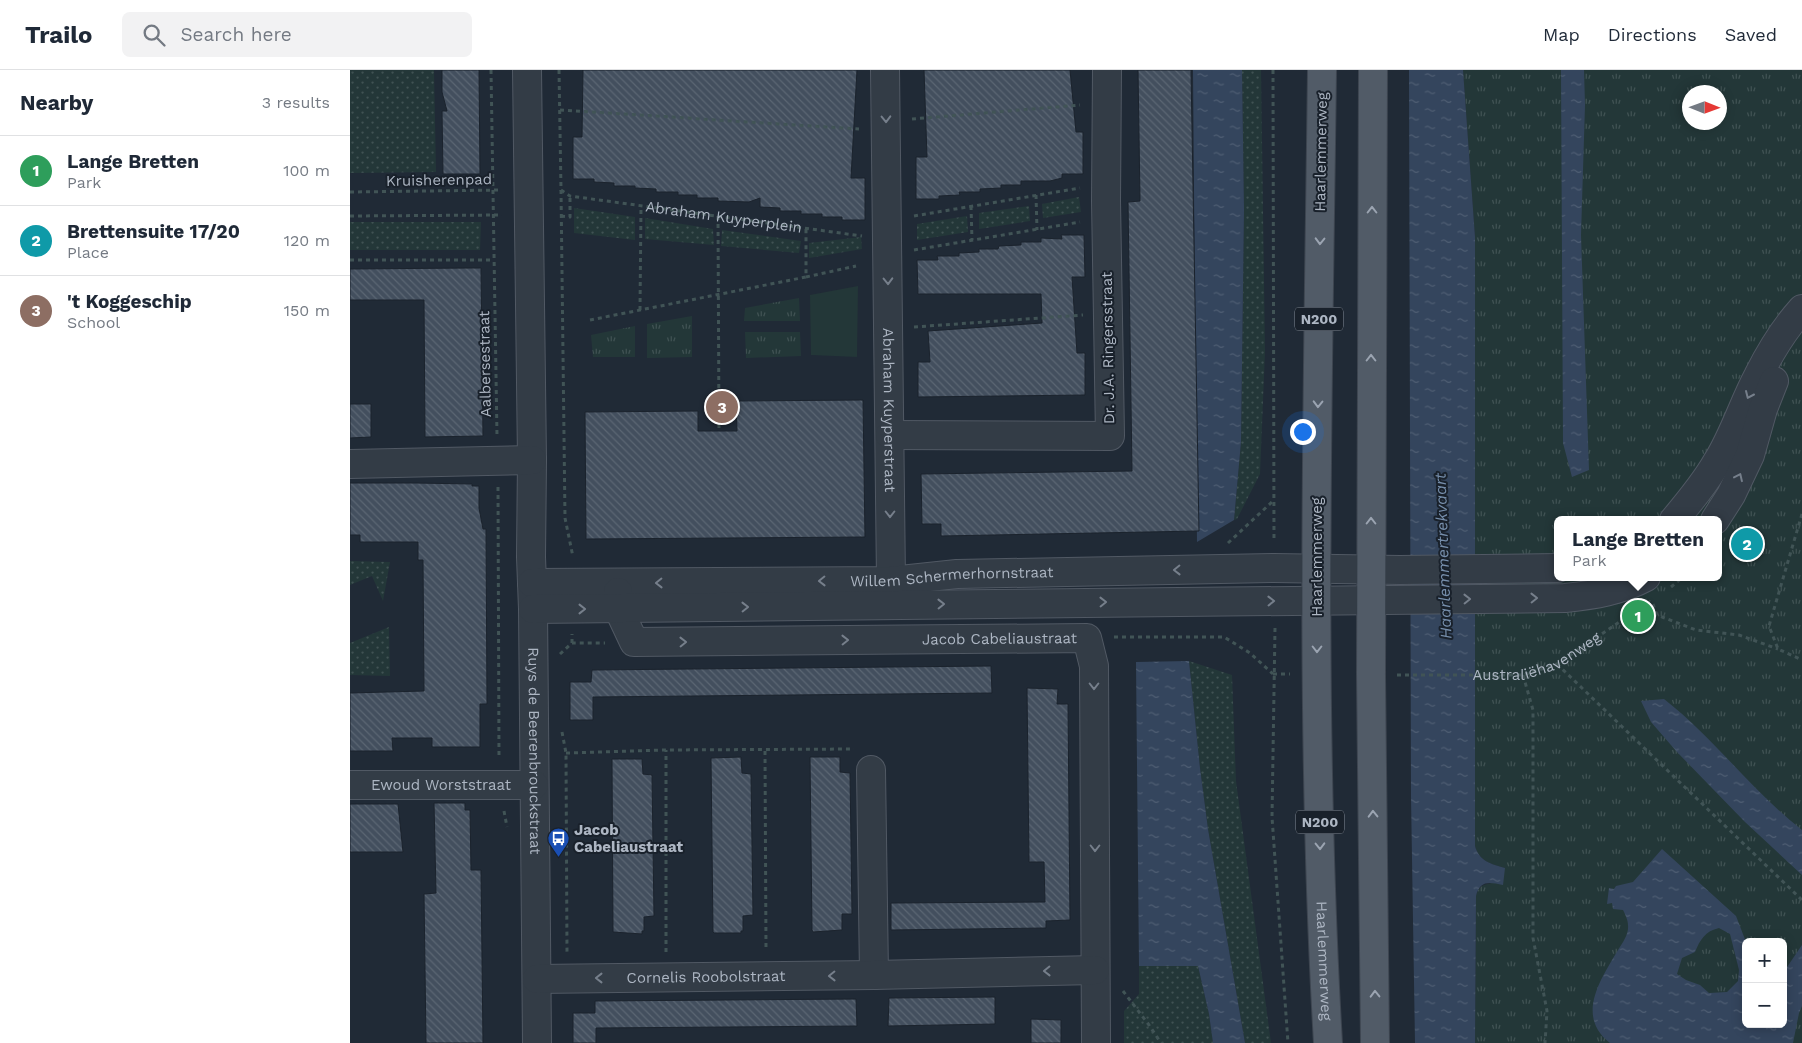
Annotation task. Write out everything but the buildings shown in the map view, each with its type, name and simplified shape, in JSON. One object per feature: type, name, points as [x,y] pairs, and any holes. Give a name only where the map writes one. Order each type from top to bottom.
[{"type":"main road","name":"Haarlemmerweg","points":[[1322,70],[1317,600],[1322,930],[1328,1043]]},
{"type":"main road","points":[[1373,70],[1371,600],[1375,1043]]},
{"type":"street","points":[[350,464],[532,460],[527,70]]},
{"type":"street","name":"Abraham Kuyperstraat","points":[[885,70],[891,580]]},
{"type":"street","name":"Dr. J.A. Ringersstraat","points":[[890,435],[1110,436],[1106,70]]},
{"type":"street","points":[[1677,516],[1694,496],[1718,461],[1758,376],[1780,337],[1802,309]]},
{"type":"street","points":[[1718,516],[1731,496],[1750,455],[1763,409],[1777,373],[1802,338]]},
{"type":"street","name":"Ruys de Beerenbrouckstraat","points":[[532,460],[537,1043]]},
{"type":"street","name":"Willem Schermerhornstraat","points":[[618,596],[891,580],[956,574],[1274,568],[1371,570]]},
{"type":"street","points":[[1371,570],[1554,568]]},
{"type":"street","points":[[1317,600],[1565,598],[1597,595],[1616,590],[1649,589]]},
{"type":"street","name":"Willem Schermerhornstraat","points":[[533,596],[1317,600]]},
{"type":"street","points":[[618,596],[634,642]]},
{"type":"street","name":"Jacob Cabeliaustraat","points":[[634,642],[1087,638],[1094,666],[1096,1043]]},
{"type":"street","points":[[871,770],[874,975]]},
{"type":"street","name":"Ewoud Worststraat","points":[[350,785],[534,785]]},
{"type":"street","name":"Cornelis Roobolstraat","points":[[537,979],[766,977],[1096,970]]},
{"type":"path","name":"Aalbersestraat","points":[[491,70],[500,658]]},
{"type":"path","points":[[559,70],[565,518],[573,557]]},
{"type":"path","points":[[1274,70],[1274,568]]},
{"type":"path","points":[[560,110],[862,129],[915,119],[1106,104]]},
{"type":"path","points":[[908,217],[1084,187],[1085,203],[1106,201]]},
{"type":"path","name":"Kruisherenpad","points":[[350,192],[494,190],[528,203]]},
{"type":"path","points":[[350,216],[494,215],[561,190]]},
{"type":"path","name":"Abraham Kuyperplein","points":[[561,190],[570,196],[888,240]]},
{"type":"path","points":[[1036,195],[1037,230]]},
{"type":"path","points":[[528,203],[562,216],[570,217],[570,196]]},
{"type":"path","points":[[640,310],[641,206]]},
{"type":"path","points":[[971,206],[972,241]]},
{"type":"path","points":[[718,216],[719,431]]},
{"type":"path","points":[[888,240],[909,237],[908,252],[1085,222]]},
{"type":"path","points":[[806,228],[806,277]]},
{"type":"path","points":[[350,260],[494,260]]},
{"type":"path","points":[[590,320],[856,266]]},
{"type":"path","points":[[889,326],[917,327],[1108,314]]},
{"type":"path","points":[[1778,649],[1769,626],[1802,514]]},
{"type":"path","points":[[1649,589],[1657,615],[1696,630],[1738,635],[1778,649],[1802,660]]},
{"type":"path","name":"Australiëhavenweg","points":[[1408,675],[1523,675],[1557,664],[1636,611]]},
{"type":"path","points":[[1087,638],[1224,638],[1250,653],[1273,674],[1272,817],[1288,1043]]},
{"type":"path","points":[[534,656],[558,655],[572,643],[634,642]]},
{"type":"path","name":"Ruys de Beerenbrouckstraat","points":[[500,658],[499,786],[507,831]]},
{"type":"path","points":[[1557,664],[1802,900]]},
{"type":"path","points":[[1523,675],[1532,710],[1533,938],[1547,1011],[1545,1043]]},
{"type":"path","name":"Ruys de Beerenbrouckstraat","points":[[562,730],[566,753],[567,978]]},
{"type":"path","points":[[566,753],[666,750],[871,749],[871,770]]},
{"type":"path","points":[[666,750],[666,978]]},
{"type":"path","points":[[764,750],[766,977]]},
{"type":"path","points":[[1096,970],[1127,994],[1161,1043]]},
{"type":"green space","points":[[350,70],[434,70],[436,172],[350,173]]},
{"type":"green space","points":[[1242,70],[1261,70],[1265,352],[1260,474],[1237,519],[1234,520],[1241,442],[1244,210]]},
{"type":"green space","points":[[1463,70],[1802,70],[1802,1043],[1475,1043],[1476,896],[1478,890],[1483,885],[1492,883],[1505,868],[1490,863],[1479,855],[1475,846],[1475,237]]},
{"type":"green space","points":[[1079,197],[1081,212],[1043,218],[1042,204]]},
{"type":"green space","points":[[1029,206],[1030,221],[979,229],[979,213]]},
{"type":"green space","points":[[574,208],[635,217],[635,240],[574,233]]},
{"type":"green space","points":[[967,216],[968,232],[917,240],[917,224]]},
{"type":"green space","points":[[645,218],[713,229],[714,245],[645,239]]},
{"type":"green space","points":[[350,222],[481,222],[480,250],[350,250]]},
{"type":"green space","points":[[722,230],[801,241],[799,253],[721,246]]},
{"type":"green space","points":[[861,237],[862,249],[809,258],[809,243]]},
{"type":"green space","points":[[858,286],[857,357],[811,355],[810,295]]},
{"type":"green space","points":[[799,298],[800,321],[744,321],[745,308]]},
{"type":"green space","points":[[692,316],[692,357],[647,358],[647,324]]},
{"type":"green space","points":[[635,326],[635,357],[593,357],[591,335]]},
{"type":"green space","points":[[745,332],[800,332],[801,356],[746,358]]},
{"type":"green space","points":[[350,561],[390,562],[383,601],[372,576],[350,585]]},
{"type":"green space","points":[[389,627],[390,676],[350,675],[350,643]]},
{"type":"green space","points":[[1189,661],[1232,675],[1236,781],[1271,1043],[1245,1043],[1208,829]]},
{"type":"green space","points":[[1139,966],[1198,966],[1209,1014],[1213,1043],[1124,1043],[1124,1011],[1139,994]]},
{"type":"water","points":[[1193,70],[1242,70],[1244,210],[1241,442],[1234,520],[1197,542]]},
{"type":"water","name":"Haarlemmertrekvaart","points":[[1409,70],[1463,70],[1475,237],[1475,846],[1479,855],[1483,858],[1490,863],[1505,868],[1503,885],[1486,883],[1480,887],[1476,896],[1475,1043],[1415,1043],[1411,796]]},
{"type":"water","points":[[1561,70],[1584,70],[1585,105],[1581,235],[1589,470],[1572,477],[1563,443]]},
{"type":"water","points":[[1189,661],[1208,829],[1245,1043],[1213,1043],[1209,1014],[1198,966],[1139,966],[1136,662]]},
{"type":"water","points":[[1664,699],[1700,730],[1766,799],[1802,830],[1802,875],[1745,822],[1677,752],[1651,722],[1641,701]]},
{"type":"water","points":[[1662,849],[1736,916],[1744,938],[1742,938],[1742,1028],[1787,1028],[1787,967],[1802,945],[1802,1006],[1793,1043],[1610,1043],[1600,1032],[1594,1021],[1593,1009],[1594,997],[1599,985],[1628,932],[1628,921],[1623,910],[1613,909],[1612,903],[1607,904],[1609,888],[1614,889],[1616,886],[1633,882]],"holes":[[[1719,928],[1730,934],[1739,970],[1738,981],[1727,992],[1709,993],[1700,985],[1686,980],[1677,974],[1682,958],[1695,952],[1701,940],[1714,929]]]},
{"type":"place","name":"'t Koggeschip","points":[[722,407]]},
{"type":"place","name":"Brettensuite 17/20","points":[[1747,544]]},
{"type":"place","name":"Lange Bretten","points":[[1638,616]]},
{"type":"place","name":"Jacob Cabeliaustraat","points":[[558,858]]}]
